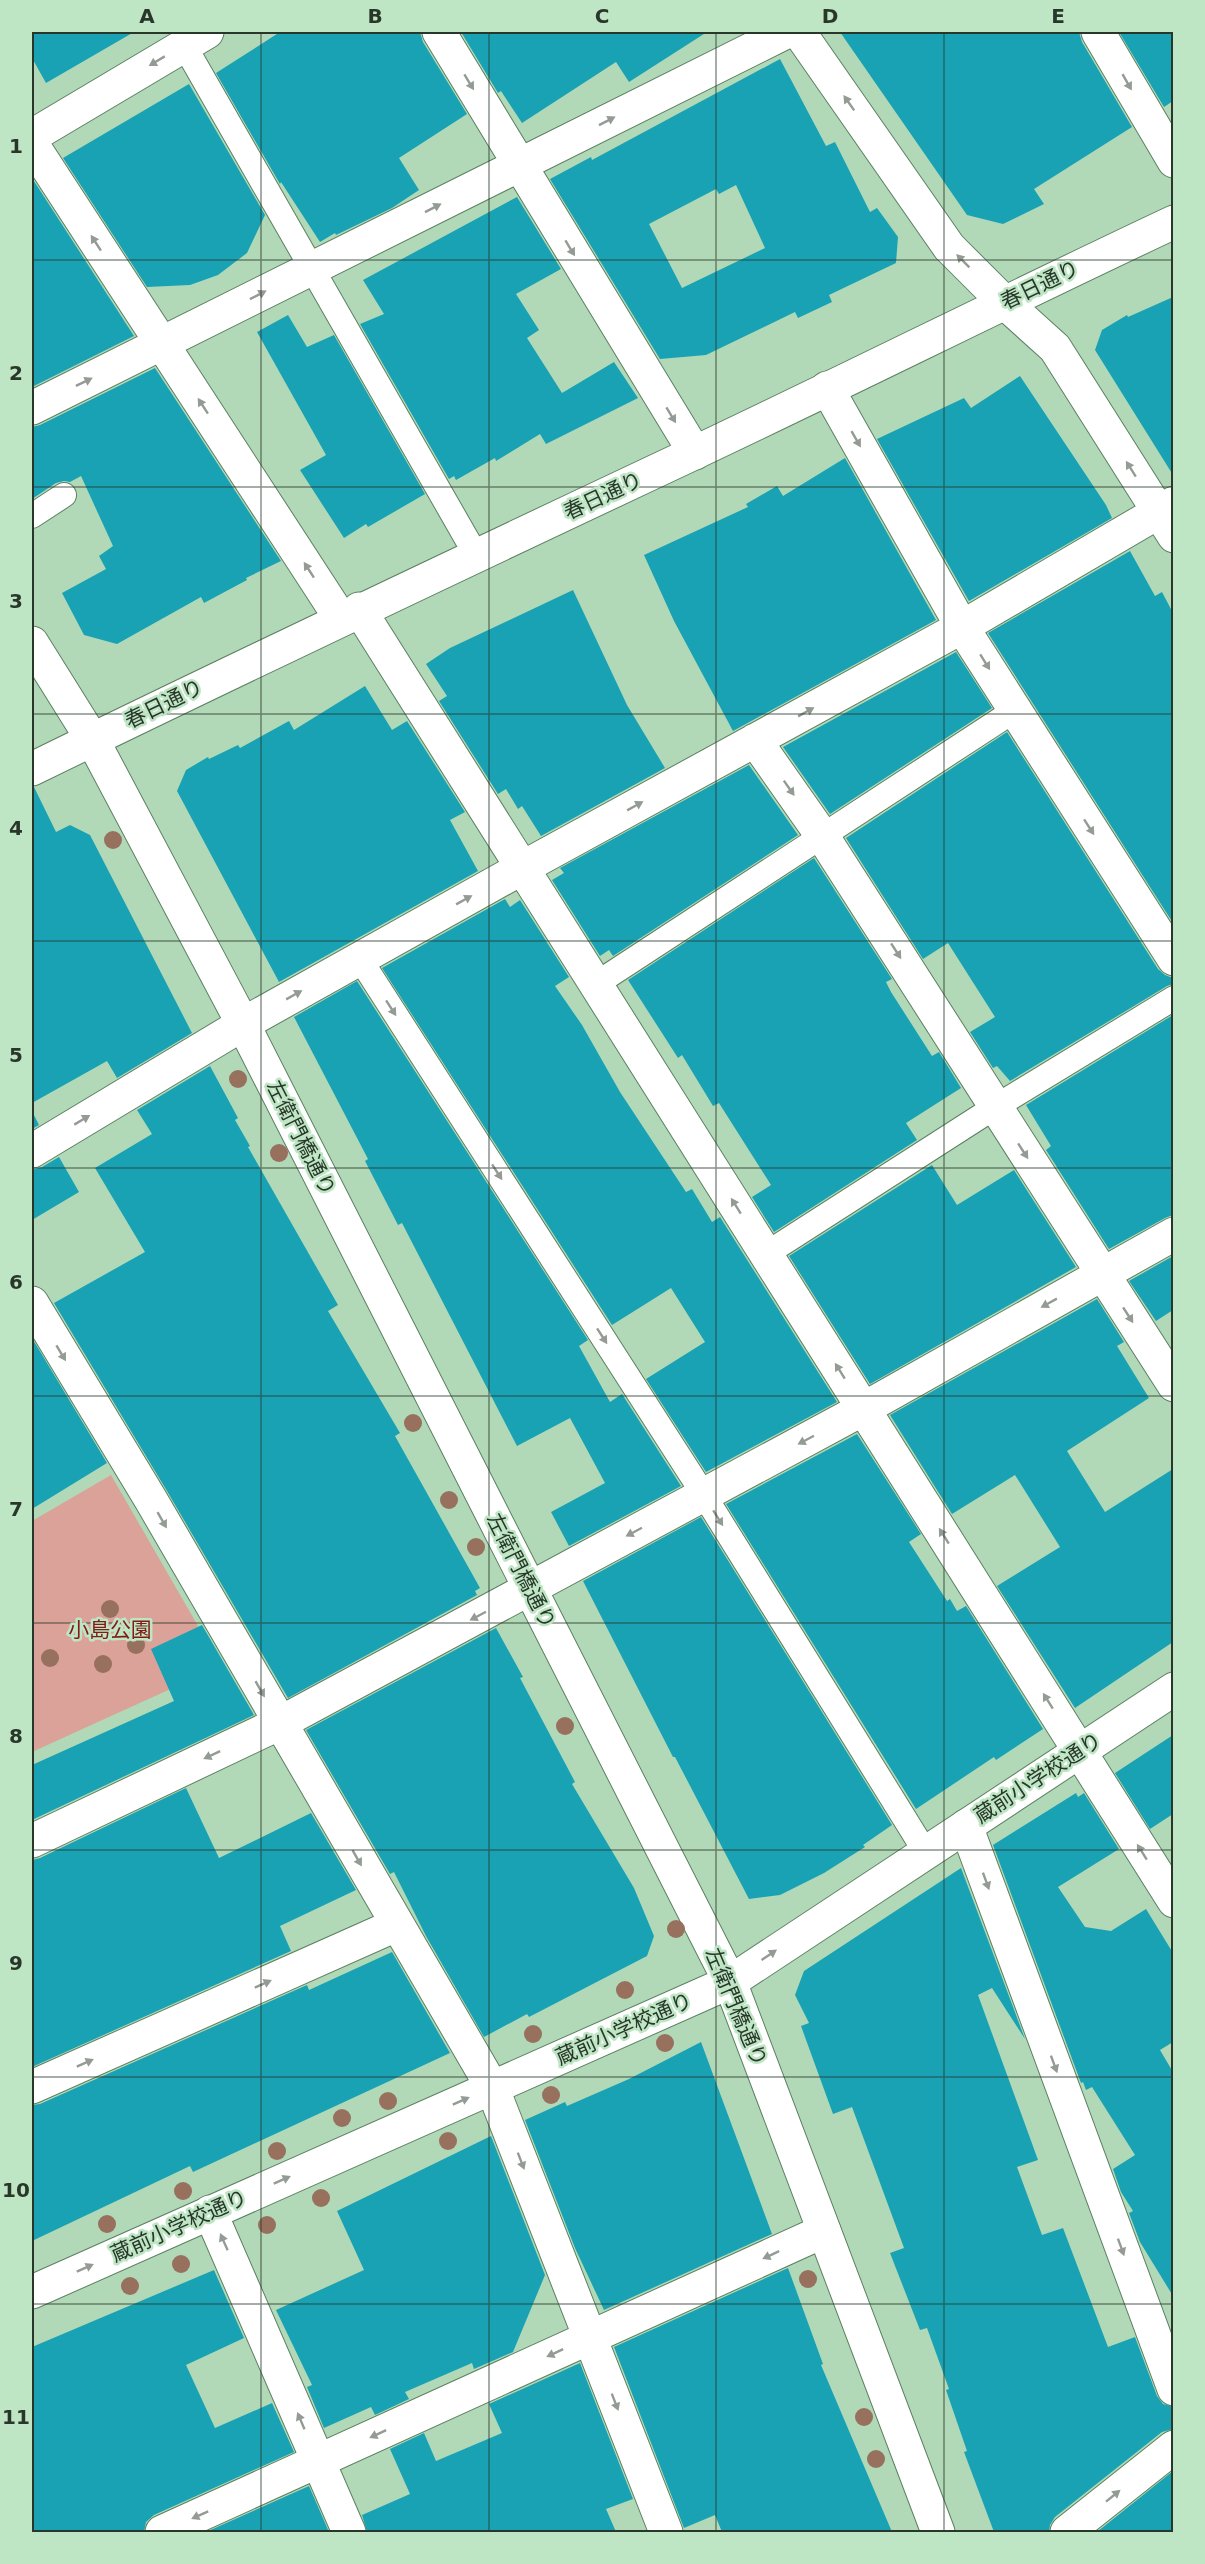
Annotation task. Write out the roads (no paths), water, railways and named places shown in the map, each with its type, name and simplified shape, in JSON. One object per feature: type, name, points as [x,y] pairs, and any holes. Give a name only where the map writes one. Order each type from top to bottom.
[{"type":"street","points":[[439,32],[694,453]]},
{"type":"street","points":[[32,408],[786,32]]},
{"type":"street","points":[[32,1150],[243,1023],[522,867],[1168,517],[1055,348],[1004,302],[949,247],[799,32]]},
{"type":"street","points":[[1098,32],[1173,161]]},
{"type":"street","points":[[32,136],[196,38]]},
{"type":"street","points":[[32,144],[162,344],[522,867],[1173,1901]]},
{"type":"street","name":"春日通り","points":[[32,769],[350,614],[694,453],[1173,222]]},
{"type":"street","points":[[827,388],[962,627],[1173,959]]},
{"type":"street","name":"左衛門橋通り","points":[[32,643],[92,739],[243,1023],[730,1982],[938,2532]]},
{"type":"street","points":[[755,740],[823,837],[1173,1385]]},
{"type":"street","points":[[32,1841],[280,1723],[863,1409],[1173,1234]]},
{"type":"street","points":[[32,1303],[151,1500],[492,2087],[666,2532]]},
{"type":"street","name":"蔵前小学校通り","points":[[32,2292],[730,1982],[1173,1689]]},
{"type":"street","points":[[966,1826],[1173,2388]]},
{"type":"street","points":[[32,2087],[396,1925]]},
{"type":"street","points":[[210,2212],[349,2532]]},
{"type":"street","points":[[162,2532],[824,2231]]},
{"type":"street","points":[[1067,2532],[1173,2447]]},
{"type":"lane","points":[[196,38],[312,268],[476,555]]},
{"type":"lane","points":[[32,516],[64,495]]},
{"type":"lane","points":[[596,984],[1015,711]]},
{"type":"lane","points":[[360,959],[704,1495],[926,1853]]},
{"type":"lane","points":[[766,1254],[995,1107],[1173,998]]},
{"type":"park label","name":"小島公園","points":[[110,1630]]}]
